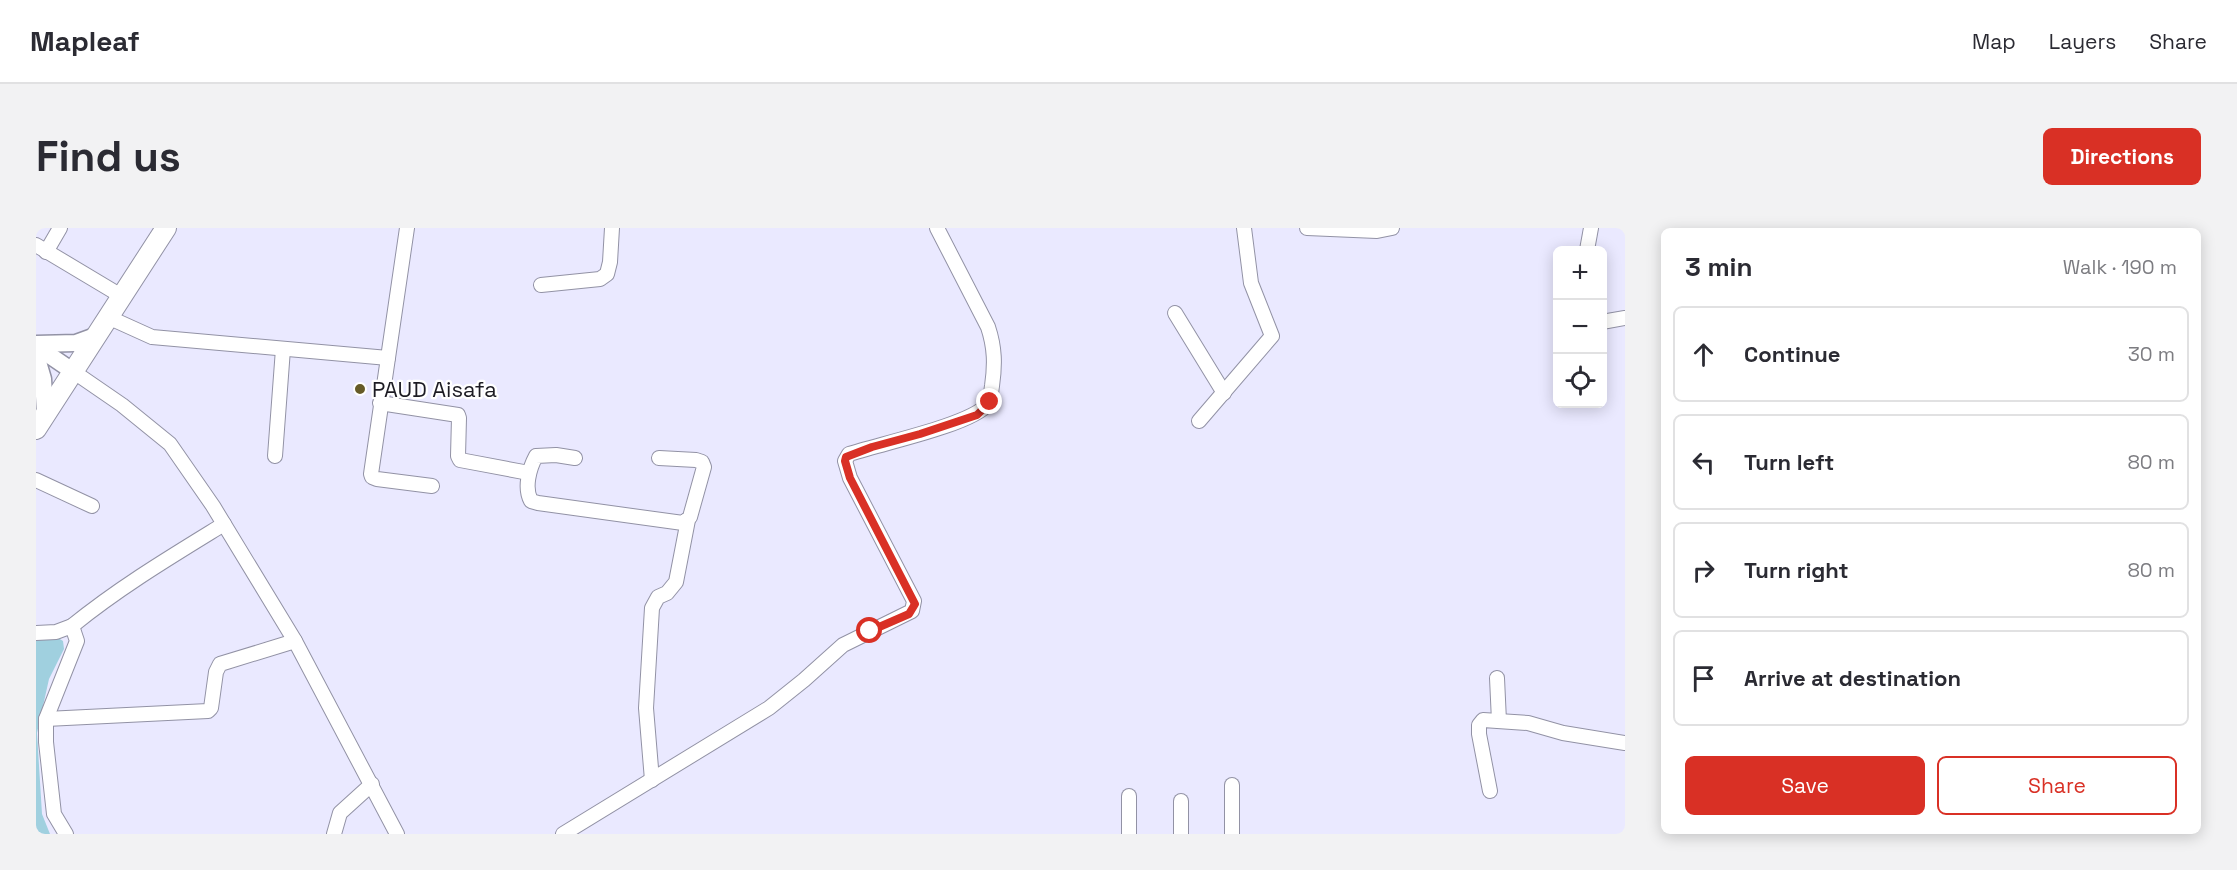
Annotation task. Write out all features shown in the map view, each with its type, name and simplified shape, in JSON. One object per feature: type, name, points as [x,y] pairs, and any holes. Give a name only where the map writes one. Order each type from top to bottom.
[{"type":"highway","points":[[40,421],[110,318],[166,228]]},
{"type":"main road","points":[[36,345],[76,343],[98,335]]},
{"type":"main road","points":[[36,345],[74,372]]},
{"type":"main road","points":[[36,355],[42,380],[40,421]]},
{"type":"street","points":[[60,228],[41,248],[123,297]]},
{"type":"street","points":[[407,228],[380,403],[372,477],[432,486]]},
{"type":"street","points":[[541,285],[600,279],[607,274],[612,228]]},
{"type":"street","points":[[563,834],[769,708],[843,645],[909,614],[914,608],[914,601],[850,478],[845,461],[849,454],[977,415],[990,402],[995,365],[994,342],[937,228]]},
{"type":"street","points":[[1199,421],[1272,336],[1251,283],[1244,228]]},
{"type":"street","points":[[1307,228],[1377,231],[1392,228]]},
{"type":"street","points":[[1588,246],[1591,228]]},
{"type":"street","points":[[1175,313],[1224,393]]},
{"type":"street","points":[[110,318],[152,337],[388,358]]},
{"type":"street","points":[[1607,321],[1625,318]]},
{"type":"street","points":[[275,456],[283,349]]},
{"type":"street","points":[[74,372],[122,405],[170,444],[224,524],[295,641],[397,834]]},
{"type":"street","points":[[380,403],[458,415],[458,456],[460,460],[529,473]]},
{"type":"street","points":[[575,458],[538,455],[529,473],[528,493],[531,501],[681,523],[688,520]]},
{"type":"street","points":[[652,780],[646,708],[652,608],[658,597],[667,593],[676,582],[688,520],[704,464],[696,460],[659,458]]},
{"type":"street","points":[[36,480],[92,506]]},
{"type":"street","points":[[36,633],[56,632],[72,626],[127,585],[224,524]]},
{"type":"street","points":[[66,834],[54,814],[46,742],[46,718],[77,641],[72,626]]},
{"type":"street","points":[[46,718],[208,711],[211,708],[216,672],[220,664],[295,641]]},
{"type":"street","points":[[1497,678],[1499,721]]},
{"type":"street","points":[[1490,791],[1479,725],[1483,720],[1528,723],[1563,733],[1625,743]]},
{"type":"street","points":[[334,834],[340,813],[372,784]]},
{"type":"street","points":[[1232,785],[1232,834]]},
{"type":"street","points":[[1129,796],[1129,834]]},
{"type":"street","points":[[1181,801],[1181,834]]},
{"type":"water","points":[[36,636],[55,636],[63,641],[64,649],[49,679],[37,733],[42,814],[50,834],[36,834]]},
{"type":"place","name":"PAUD Aisafa","points":[[360,389]]},
{"type":"route","points":[[870,631],[909,614],[915,604],[850,478],[846,457],[849,454],[977,415],[990,402]]}]
